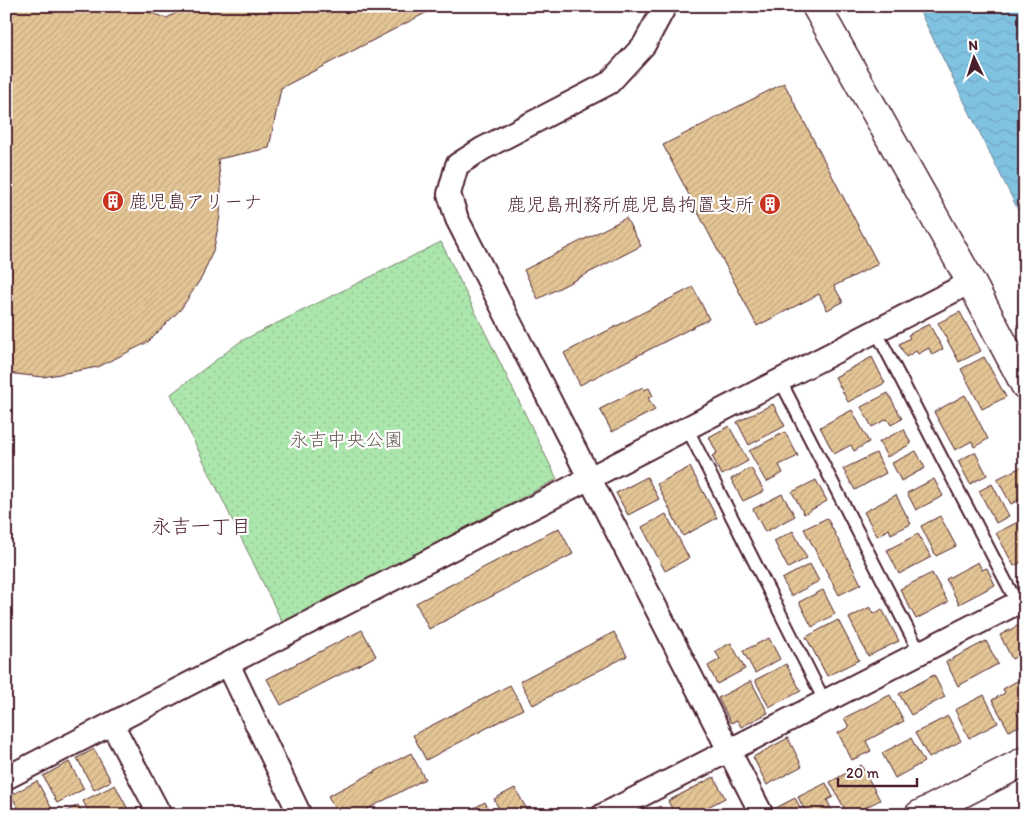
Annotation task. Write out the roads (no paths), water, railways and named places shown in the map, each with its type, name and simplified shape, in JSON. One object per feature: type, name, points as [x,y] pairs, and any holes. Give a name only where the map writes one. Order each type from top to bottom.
[{"type":"street","points":[[665,6],[644,45],[609,83],[482,149],[457,166],[449,194],[457,219],[762,815]]},
{"type":"street","points":[[816,6],[971,282],[1025,385]]},
{"type":"street","points":[[6,778],[971,282]]},
{"type":"street","points":[[603,815],[1021,601]]},
{"type":"street","points":[[228,664],[300,815]]},
{"type":"street","points":[[112,724],[160,815]]},
{"type":"street","points":[[919,815],[1025,761]]},
{"type":"lane","points":[[876,331],[1021,601]]},
{"type":"lane","points":[[780,380],[920,653]]},
{"type":"lane","points":[[687,428],[825,702]]},
{"type":"water","points":[[917,6],[1025,6],[1025,224]]},
{"type":"place","name":"鹿児島アリーナ","points":[[113,201]]},
{"type":"place","name":"鹿児島刑務所鹿児島拘置支所","points":[[770,204]]},
{"type":"district","name":"永吉一丁目","points":[[201,526]]},
{"type":"park label","name":"永吉中央公園","points":[[346,439]]}]
